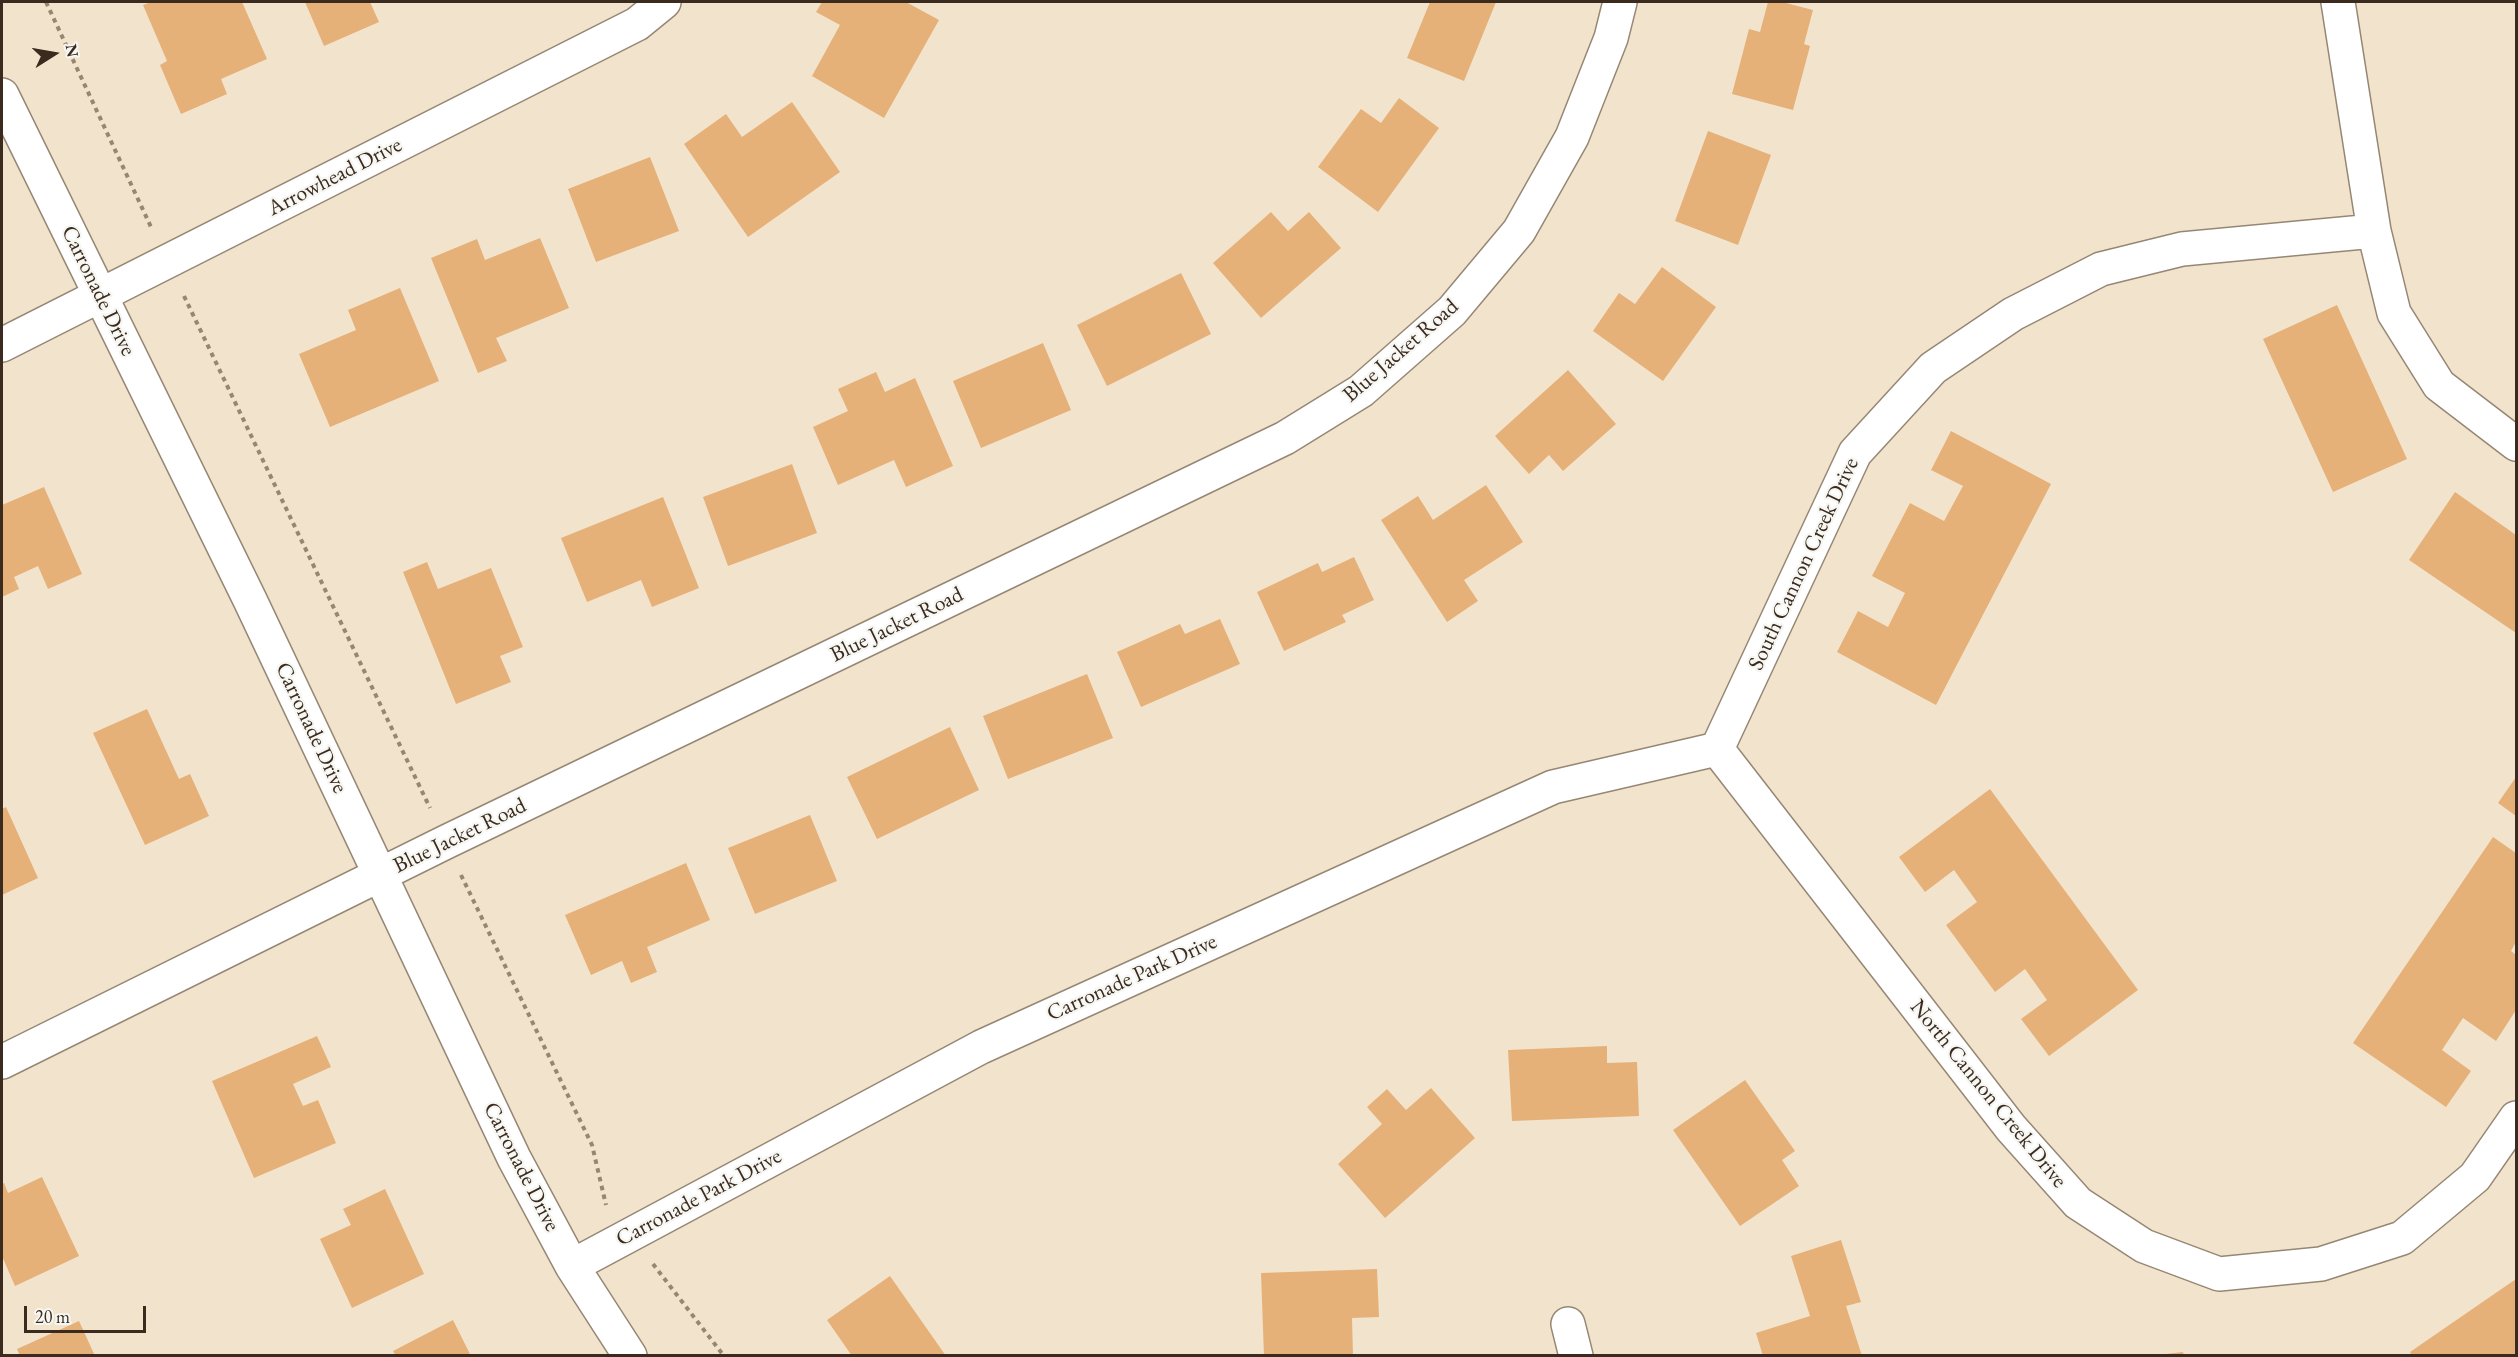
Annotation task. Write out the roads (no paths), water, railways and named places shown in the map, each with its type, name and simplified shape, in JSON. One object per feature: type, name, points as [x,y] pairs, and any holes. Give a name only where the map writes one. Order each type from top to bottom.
[{"type":"street","name":"Arrowhead Drive","points":[[2,345],[637,24],[664,2]]},
{"type":"street","name":"Blue Jacket Road","points":[[2,1062],[381,874],[1285,438],[1361,391],[1452,311],[1519,231],[1572,136],[1611,38],[1620,2]]},
{"type":"street","points":[[2338,2],[2374,231],[2394,314],[2439,385],[2517,444]]},
{"type":"street","name":"Carronade Drive","points":[[2,95],[255,611],[514,1158],[572,1266],[630,1356]]},
{"type":"street","name":"South Cannon Creek Drive","points":[[1717,749],[1855,453],[1933,368],[2013,314],[2101,269],[2182,249],[2374,231]]},
{"type":"street","name":"North Cannon Creek Drive","points":[[1717,749],[2011,1128],[2078,1203],[2144,1246],[2219,1274],[2321,1264],[2402,1238],[2475,1177],[2517,1118]]},
{"type":"street","name":"Carronade Park Drive","points":[[572,1266],[981,1047],[1553,787],[1717,749]]},
{"type":"street","points":[[1568,1324],[1576,1356]]}]
